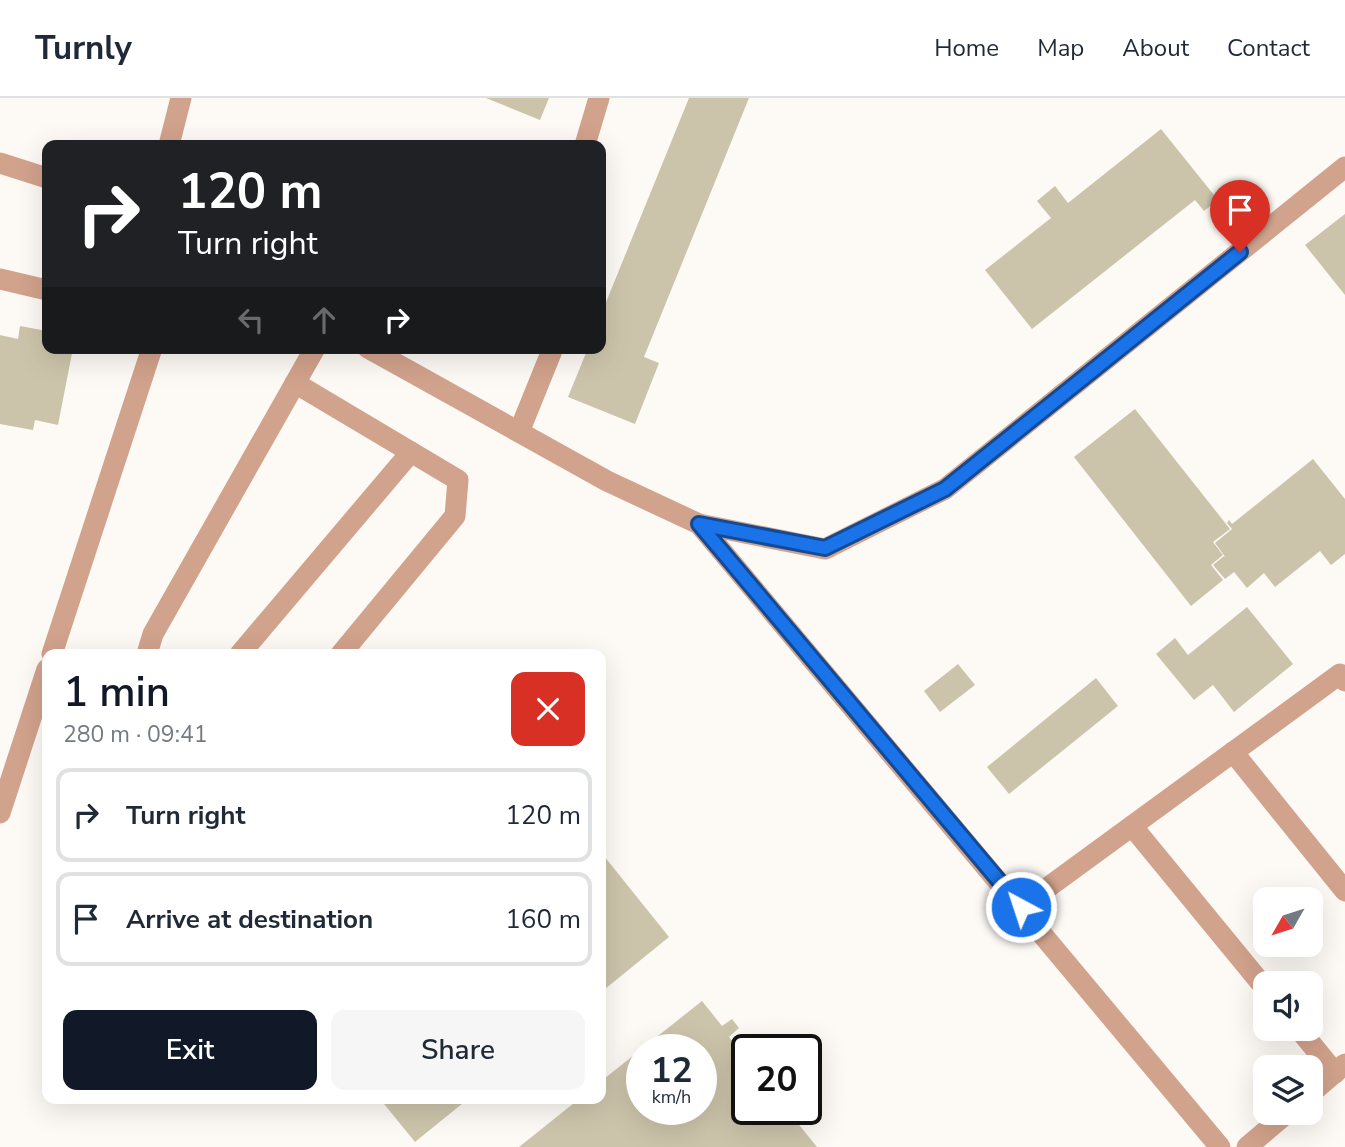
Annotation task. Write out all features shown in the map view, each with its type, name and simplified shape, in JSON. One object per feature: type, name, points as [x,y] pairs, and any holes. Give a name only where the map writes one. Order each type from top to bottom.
[{"type":"lane","points":[[170,140],[181,98]]},
{"type":"lane","points":[[586,140],[598,98]]},
{"type":"lane","points":[[0,163],[42,176]]},
{"type":"lane","points":[[379,354],[607,481],[699,524],[825,548],[945,489],[1345,167]]},
{"type":"lane","points":[[0,279],[42,289]]},
{"type":"lane","points":[[54,649],[150,354]]},
{"type":"lane","points":[[148,649],[153,634],[312,354]]},
{"type":"lane","points":[[519,432],[551,354]]},
{"type":"lane","points":[[295,383],[458,480],[455,516],[345,649]]},
{"type":"lane","points":[[244,649],[411,452]]},
{"type":"lane","points":[[699,524],[1220,1147]]},
{"type":"lane","points":[[1021,907],[1339,674],[1345,681]]},
{"type":"lane","points":[[0,813],[42,684]]},
{"type":"lane","points":[[1233,752],[1345,891]]},
{"type":"lane","points":[[1132,826],[1253,973]]},
{"type":"lane","points":[[1311,1041],[1340,1069],[1323,1083]]},
{"type":"lane","points":[[1247,1147],[1273,1125]]},
{"type":"building","points":[[486,98],[549,98],[540,120]]},
{"type":"building","points":[[689,98],[749,98],[644,357],[659,363],[635,424],[568,397],[586,354],[606,354],[606,302]]},
{"type":"building","points":[[1161,129],[1218,200],[1204,211],[1195,200],[1032,329],[985,270],[1051,218],[1037,201],[1055,186],[1068,203]]},
{"type":"building","points":[[1345,214],[1345,295],[1305,245]]},
{"type":"building","points":[[20,326],[42,330],[42,354],[72,354],[58,425],[35,420],[33,430],[0,424],[0,335],[18,339]]},
{"type":"building","points":[[1135,409],[1230,529],[1213,542],[1223,555],[1211,565],[1223,580],[1191,606],[1074,457]]},
{"type":"building","points":[[1313,459],[1345,499],[1345,554],[1331,565],[1320,551],[1275,587],[1264,573],[1247,588],[1234,572],[1225,579],[1213,565],[1224,556],[1226,558],[1215,543],[1232,529],[1227,523],[1229,520],[1232,524]]},
{"type":"building","points":[[1247,607],[1293,664],[1234,712],[1213,685],[1194,700],[1156,654],[1175,638],[1188,655]]},
{"type":"building","points":[[958,664],[975,685],[940,712],[924,691]]},
{"type":"building","points":[[1096,678],[1118,706],[1009,794],[987,767]]},
{"type":"building","points":[[606,858],[669,937],[606,988]]},
{"type":"building","points":[[702,1001],[722,1026],[732,1019],[739,1028],[729,1037],[731,1125],[799,1125],[817,1147],[519,1147],[573,1104],[606,1104],[606,1077],[626,1061],[626,1125],[717,1125],[717,1034],[660,1034]]},
{"type":"building","points":[[384,1104],[462,1104],[415,1142]]},
{"type":"route","points":[[1021,907],[699,524],[825,548],[945,489],[1240,252]]}]
